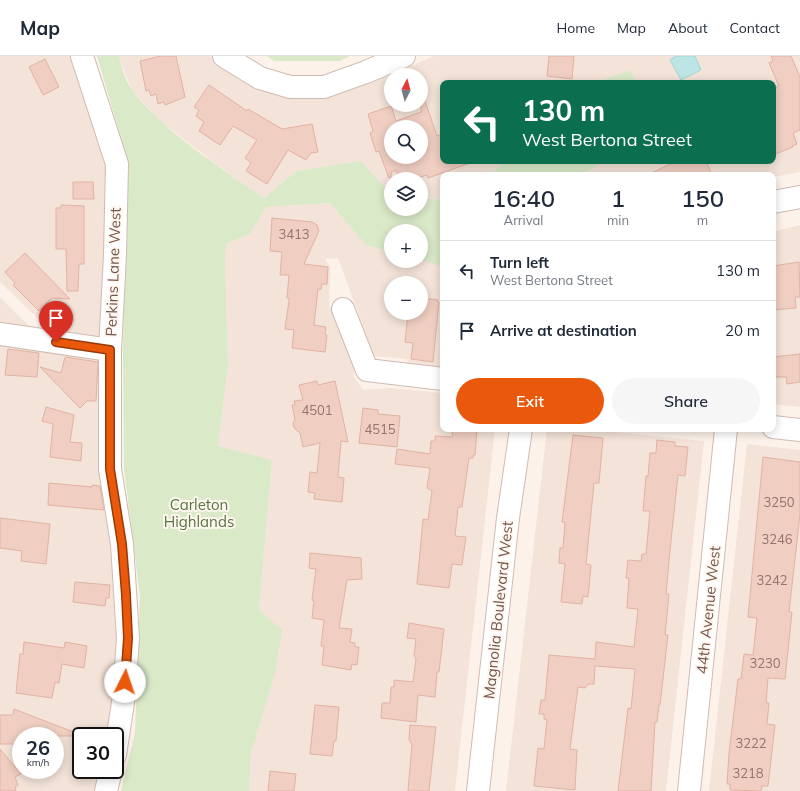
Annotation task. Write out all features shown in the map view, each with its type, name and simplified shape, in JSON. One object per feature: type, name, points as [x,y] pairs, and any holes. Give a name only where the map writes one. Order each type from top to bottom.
[{"type":"street","name":"Perkins Lane West","points":[[82,56],[117,164],[115,255],[110,350],[110,469],[122,544],[128,638],[124,696],[119,727]]},
{"type":"street","points":[[224,56],[260,78],[290,87],[324,87],[404,56]]},
{"type":"street","points":[[776,201],[800,197]]},
{"type":"street","points":[[343,309],[367,370],[440,379]]},
{"type":"street","points":[[0,334],[110,350]]},
{"type":"street","points":[[776,427],[800,430]]},
{"type":"street","name":"Magnolia Boulevard West","points":[[478,791],[509,512],[521,432]]},
{"type":"street","name":"44th Avenue West","points":[[689,791],[726,432]]},
{"type":"street","points":[[106,791],[109,779]]},
{"type":"shaded area","points":[[0,56],[73,56],[107,165],[105,342],[53,333],[0,282]]},
{"type":"shaded area","points":[[119,56],[209,56],[221,63],[323,91],[384,78],[384,112],[428,112],[428,68],[408,68],[433,56],[800,56],[800,172],[776,176],[776,172],[587,172],[600,164],[776,164],[776,80],[635,80],[630,70],[602,80],[440,80],[440,164],[502,164],[493,172],[440,172],[440,200],[428,199],[428,172],[384,172],[384,188],[361,161],[296,171],[264,198],[217,165],[158,119],[131,89]]},
{"type":"shaded area","points":[[330,203],[366,245],[384,250],[384,268],[428,268],[428,262],[440,264],[440,375],[410,370],[407,359],[374,356],[338,258],[325,259],[330,267],[329,307],[339,310],[355,359],[354,377],[363,390],[390,388],[440,393],[440,432],[495,432],[455,791],[249,791],[251,753],[275,674],[259,610],[272,460],[218,446],[228,366],[225,256],[227,243],[250,234],[266,207]]},
{"type":"shaded area","points":[[800,225],[800,407],[776,404],[776,231]]},
{"type":"shaded area","points":[[0,297],[32,329],[0,330]]},
{"type":"shaded area","points":[[0,347],[99,358],[123,626],[115,727],[72,727],[72,779],[103,779],[100,791],[0,791]]},
{"type":"shaded area","points":[[547,432],[615,432],[704,441],[666,791],[506,791]]},
{"type":"shaded area","points":[[747,444],[800,450],[800,791],[709,791]]},
{"type":"green space","name":"Carleton Highlands","points":[[97,56],[119,56],[127,82],[132,90],[160,120],[194,148],[264,198],[296,171],[361,161],[384,187],[384,216],[428,216],[428,199],[440,200],[440,266],[428,262],[428,224],[384,224],[384,250],[366,245],[330,203],[266,207],[250,234],[227,243],[225,256],[228,366],[218,446],[272,460],[259,610],[282,630],[275,674],[251,753],[249,791],[121,791],[135,733],[140,596],[124,469],[123,352],[126,155]]},
{"type":"green space","points":[[267,56],[350,56],[340,61],[274,61]]},
{"type":"green space","points":[[630,70],[635,80],[602,80]]},
{"type":"green space","points":[[502,164],[600,164],[587,172],[493,172]]},
{"type":"water","points":[[676,56],[695,56],[701,70],[681,80],[670,60]]},
{"type":"building","points":[[161,56],[176,56],[185,97],[165,105],[164,102],[158,104],[156,94],[151,96],[149,90],[146,91],[140,61]]},
{"type":"building","points":[[549,56],[574,56],[572,79],[547,76]]},
{"type":"building","points":[[771,56],[791,56],[800,77],[800,130],[793,133],[797,144],[776,154],[776,88],[779,86],[769,63],[773,61]]},
{"type":"building","points":[[45,59],[59,87],[43,95],[29,67]]},
{"type":"building","points":[[209,85],[247,111],[248,109],[282,129],[312,124],[318,152],[311,153],[306,160],[288,150],[267,184],[246,171],[251,163],[245,158],[257,140],[233,126],[220,145],[199,131],[204,122],[196,116],[199,110],[194,107]]},
{"type":"building","points":[[384,108],[384,112],[393,112],[396,120],[384,120],[384,164],[428,164],[428,120],[399,120],[421,112],[428,112],[428,110],[437,136],[440,135],[440,164],[467,164],[445,172],[440,172],[440,174],[428,178],[428,172],[397,172],[396,170],[387,172],[379,151],[376,152],[370,133],[373,131],[368,114]]},
{"type":"building","points":[[670,164],[707,164],[711,172],[654,172]]},
{"type":"building","points":[[73,182],[93,182],[94,199],[73,199]]},
{"type":"building","points":[[61,205],[84,206],[84,264],[79,264],[78,291],[67,291],[66,249],[56,249],[56,208],[61,208]]},
{"type":"building","points":[[272,218],[312,222],[317,225],[319,231],[304,264],[328,267],[327,284],[322,284],[321,289],[318,289],[314,325],[326,327],[325,334],[327,335],[325,352],[292,348],[294,330],[285,329],[289,301],[289,298],[287,298],[289,275],[280,275],[282,252],[270,251]]},
{"type":"building","points":[[25,253],[70,299],[52,298],[39,311],[13,285],[15,283],[5,272]]},
{"type":"building","points":[[799,262],[800,297],[795,297],[796,308],[776,310],[776,266]]},
{"type":"building","points":[[428,299],[438,300],[433,362],[411,359],[413,343],[405,342],[407,320],[428,320]]},
{"type":"building","points":[[8,349],[39,353],[37,377],[5,375]]},
{"type":"building","points":[[800,354],[800,382],[787,384],[786,377],[776,377],[776,357]]},
{"type":"building","points":[[65,357],[98,362],[96,401],[87,401],[80,408],[40,367],[61,373]]},
{"type":"building","points":[[317,381],[318,385],[335,381],[348,442],[341,441],[338,477],[344,478],[342,502],[314,499],[315,493],[308,492],[310,472],[317,473],[320,443],[303,447],[300,433],[294,428],[293,423],[295,419],[292,405],[295,405],[294,401],[303,400],[299,385]]},
{"type":"building","points":[[46,407],[74,415],[70,442],[82,443],[81,461],[50,457],[53,424],[42,421]]},
{"type":"building","points":[[363,408],[378,410],[378,414],[400,416],[397,447],[359,443]]},
{"type":"building","points":[[453,432],[477,432],[475,455],[473,455],[473,458],[469,458],[462,507],[458,507],[455,536],[466,537],[462,565],[452,564],[449,588],[417,584],[423,519],[428,520],[432,491],[427,488],[430,468],[395,464],[397,449],[430,454],[431,441],[435,441],[435,436],[452,437]]},
{"type":"building","points":[[573,435],[603,438],[599,483],[594,483],[586,564],[591,565],[588,597],[583,596],[582,604],[561,602],[565,564],[559,563],[560,548],[563,548],[565,522],[562,522]]},
{"type":"building","points":[[657,440],[675,442],[675,446],[688,447],[685,476],[678,475],[666,594],[669,594],[665,635],[668,635],[660,705],[657,722],[655,722],[651,791],[618,791],[628,708],[631,709],[635,669],[595,666],[594,684],[588,684],[585,688],[578,687],[570,749],[577,750],[575,790],[534,786],[538,748],[544,749],[547,720],[544,719],[544,714],[539,714],[541,700],[545,700],[549,655],[595,659],[596,642],[634,647],[638,609],[627,608],[629,578],[626,578],[628,560],[641,561],[642,554],[646,554],[650,511],[643,511],[646,476],[648,476],[650,453],[656,453]]},
{"type":"building","points":[[763,457],[800,462],[800,515],[789,612],[792,612],[785,679],[768,678],[766,703],[769,703],[767,724],[775,725],[768,786],[762,786],[761,791],[730,790],[730,784],[727,784],[729,753],[738,679],[741,679],[744,654],[753,655],[757,618],[748,617]]},
{"type":"building","points":[[49,483],[92,487],[92,485],[100,486],[104,510],[48,505]]},
{"type":"building","points":[[0,518],[50,524],[46,564],[21,561],[22,551],[0,548]]},
{"type":"building","points":[[310,553],[361,558],[362,579],[347,580],[339,628],[352,629],[350,642],[355,643],[355,647],[359,647],[357,665],[352,664],[351,670],[322,665],[324,646],[321,646],[324,620],[312,618],[314,601],[312,600],[316,569],[309,568]]},
{"type":"building","points":[[75,582],[110,585],[109,598],[106,598],[105,606],[73,602]]},
{"type":"building","points":[[409,623],[444,629],[439,672],[437,672],[435,697],[418,695],[416,722],[381,718],[382,703],[390,703],[391,687],[394,687],[394,680],[413,682],[416,659],[414,656],[416,639],[407,638]]},
{"type":"building","points":[[24,642],[64,648],[65,642],[87,646],[84,668],[62,664],[59,683],[55,682],[52,698],[16,693],[20,654],[23,654]]},
{"type":"building","points":[[315,705],[339,707],[336,741],[334,741],[332,756],[310,754]]},
{"type":"building","points":[[14,709],[60,727],[12,727],[12,744],[0,744],[0,715],[13,715]]},
{"type":"building","points":[[410,725],[436,727],[429,791],[408,791],[412,744],[409,740]]},
{"type":"building","points":[[64,728],[72,732],[72,736],[64,736]]},
{"type":"building","points":[[0,749],[12,763],[12,779],[16,779],[18,785],[15,787],[16,791],[0,791]]},
{"type":"building","points":[[270,771],[296,774],[294,791],[268,791]]},
{"type":"route","points":[[56,342],[110,350],[110,469],[122,544],[126,595],[128,638],[125,682]]}]
